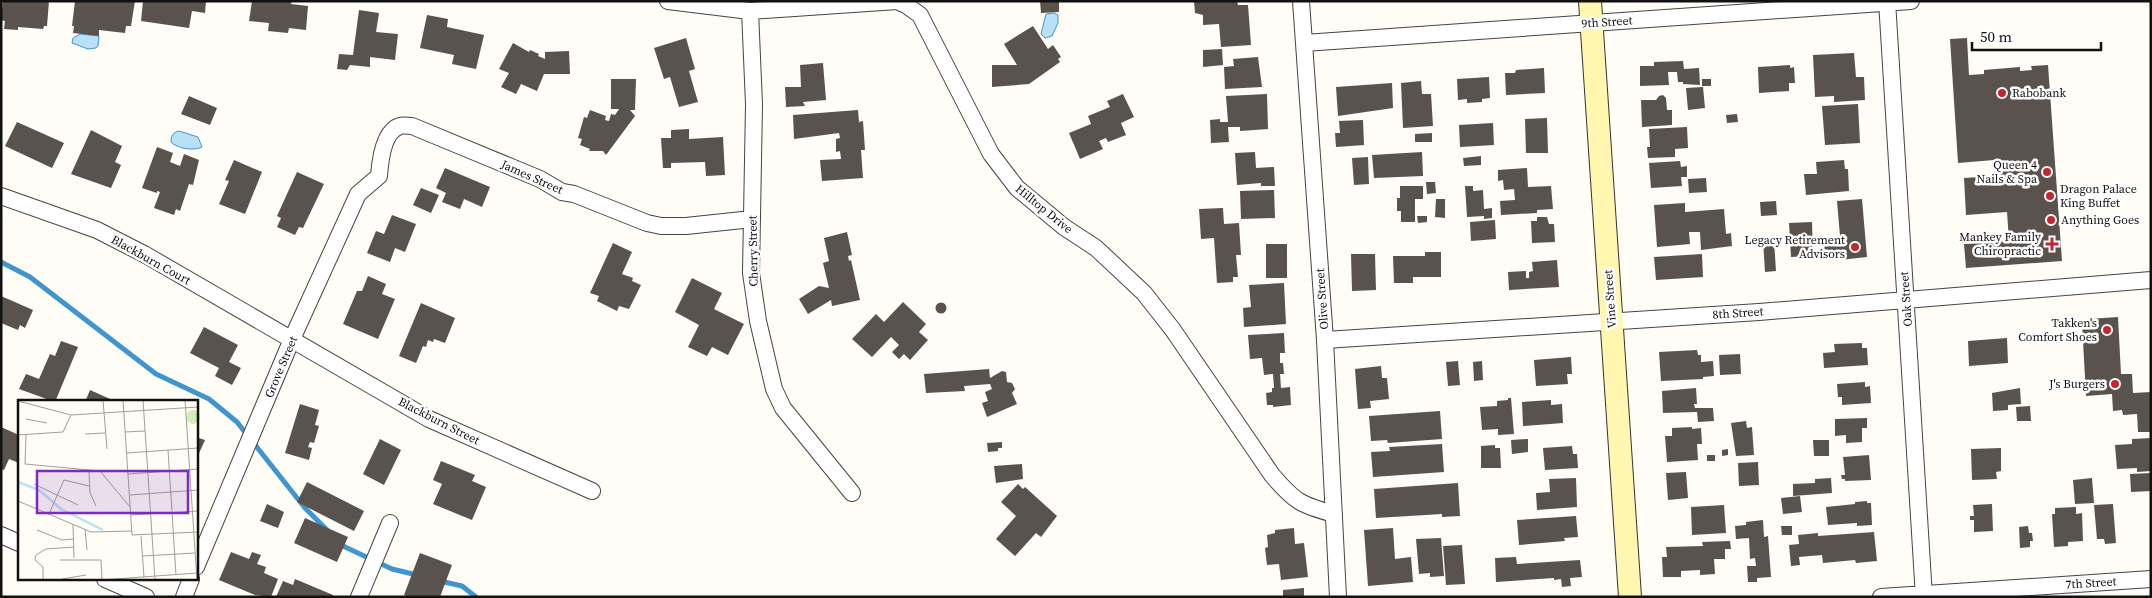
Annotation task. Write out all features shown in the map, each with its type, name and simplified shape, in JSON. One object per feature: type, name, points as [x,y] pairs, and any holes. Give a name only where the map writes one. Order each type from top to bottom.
[{"type":"street","name":"Hilltop Drive","points":[[668,1],[750,11],[897,2],[906,5],[920,14],[991,154],[1017,188],[1064,227],[1096,248],[1144,293],[1172,330],[1272,475],[1290,496],[1308,507],[1334,514]]},
{"type":"street","name":"Olive Street","points":[[1301,1],[1325,340],[1338,597]]},
{"type":"street","name":"Vine Street","points":[[1590,1],[1630,597]]},
{"type":"street","name":"9th Street","points":[[1304,43],[1911,1]]},
{"type":"street","name":"Oak Street","points":[[1887,2],[1924,595]]},
{"type":"street","name":"Cherry Street","points":[[750,11],[754,104],[752,282],[758,321],[774,389],[783,408],[852,492]]},
{"type":"street","name":"James Street","points":[[379,176],[380,156],[391,132],[400,126],[412,126],[540,179],[562,192],[574,194],[661,226],[686,226],[752,219]]},
{"type":"street","name":"Grove Street","points":[[198,562],[292,340],[358,194],[379,176]]},
{"type":"street","name":"Blackburn Court","points":[[1,196],[97,230],[144,254],[292,340]]},
{"type":"street","name":"8th Street","points":[[1325,340],[1759,312],[2151,280]]},
{"type":"street","name":"Blackburn Street","points":[[292,340],[429,419],[592,491]]},
{"type":"street","points":[[359,597],[390,523]]},
{"type":"street","points":[[1,535],[18,543]]},
{"type":"street","name":"7th Street","points":[[1881,597],[2151,579]]},
{"type":"street","points":[[107,580],[146,597]]},
{"type":"street","points":[[184,597],[191,580]]},
{"type":"water","points":[[1054,13],[1058,15],[1058,23],[1052,36],[1045,38],[1041,34],[1046,14]]},
{"type":"water","points":[[80,34],[99,36],[98,46],[88,49],[72,43],[73,38]]},
{"type":"water","points":[[179,131],[198,137],[202,147],[186,149],[171,142],[174,133]]},
{"type":"building","points":[[3,1],[49,1],[47,26],[44,26],[43,29],[18,27],[18,30],[4,29],[5,21],[1,20]]},
{"type":"building","points":[[75,1],[135,1],[131,26],[126,26],[125,33],[99,30],[99,36],[73,33]]},
{"type":"building","points":[[143,1],[206,1],[205,13],[192,11],[189,28],[141,21]]},
{"type":"building","points":[[252,1],[292,1],[291,4],[308,6],[306,30],[289,28],[288,33],[268,31],[269,23],[249,21]]},
{"type":"building","points":[[1040,1],[1059,1],[1059,12],[1041,13]]},
{"type":"building","points":[[1194,1],[1237,1],[1238,5],[1248,5],[1251,45],[1221,47],[1219,24],[1203,25],[1203,15],[1195,13]]},
{"type":"building","points":[[359,10],[379,13],[376,32],[398,34],[395,60],[370,57],[370,67],[350,65],[347,70],[337,69],[339,54],[353,55]]},
{"type":"building","points":[[427,15],[448,19],[447,27],[484,35],[476,69],[452,64],[454,55],[420,48]]},
{"type":"building","points":[[1033,26],[1048,49],[1053,45],[1061,57],[1058,59],[1060,62],[1029,84],[992,87],[992,65],[1017,65],[1004,44]]},
{"type":"building","points":[[686,38],[695,69],[689,71],[698,102],[679,107],[670,77],[664,79],[654,48]]},
{"type":"building","points":[[1967,38],[1969,75],[1984,74],[1984,70],[2020,67],[2020,71],[2032,70],[2031,66],[2048,65],[2062,261],[1966,268],[1964,244],[2009,241],[2007,212],[1966,215],[1964,178],[1995,176],[1994,160],[1958,163],[1950,39]]},
{"type":"building","points":[[513,43],[529,52],[530,50],[539,54],[538,56],[545,59],[545,52],[569,51],[570,74],[544,74],[537,91],[521,84],[516,94],[501,87],[509,73],[499,69]]},
{"type":"building","points":[[1222,49],[1223,65],[1203,67],[1203,50]]},
{"type":"building","points":[[1854,53],[1856,77],[1864,77],[1865,100],[1834,102],[1834,96],[1815,97],[1813,55]]},
{"type":"building","points":[[1258,57],[1262,87],[1225,89],[1224,67],[1234,66],[1233,59]]},
{"type":"building","points":[[1683,61],[1684,69],[1699,68],[1700,85],[1678,82],[1677,72],[1668,72],[1669,85],[1640,86],[1640,66],[1654,66],[1654,62]]},
{"type":"building","points":[[823,63],[826,100],[803,102],[805,106],[786,107],[785,87],[801,87],[800,65]]},
{"type":"building","points":[[1790,65],[1790,68],[1794,67],[1795,83],[1789,83],[1789,91],[1759,93],[1758,67]]},
{"type":"building","points":[[1544,68],[1545,93],[1506,95],[1505,73],[1515,73],[1516,70]]},
{"type":"building","points":[[1489,77],[1490,98],[1482,99],[1482,102],[1467,103],[1467,99],[1458,100],[1457,79]]},
{"type":"building","points":[[611,79],[636,79],[635,110],[630,110],[635,116],[606,155],[603,151],[589,151],[590,149],[580,145],[582,139],[578,138],[584,117],[587,118],[590,110],[606,116],[605,120],[609,121],[611,114],[615,115],[619,109],[611,109]]},
{"type":"building","points":[[1702,79],[1711,79],[1711,86],[1702,86]]},
{"type":"building","points":[[1421,81],[1422,94],[1431,94],[1433,126],[1403,128],[1401,83]]},
{"type":"building","points":[[1392,83],[1393,108],[1338,116],[1336,87]]},
{"type":"building","points":[[1703,87],[1705,108],[1688,110],[1686,88]]},
{"type":"building","points":[[1123,94],[1134,117],[1121,123],[1126,135],[1108,142],[1106,138],[1099,141],[1103,149],[1080,159],[1069,133],[1091,124],[1088,116],[1110,107],[1107,101]]},
{"type":"building","points":[[1267,94],[1268,129],[1240,131],[1240,127],[1228,127],[1229,142],[1211,143],[1210,120],[1220,119],[1220,122],[1228,122],[1226,96]]},
{"type":"building","points":[[1663,95],[1666,98],[1667,110],[1672,110],[1672,125],[1642,127],[1641,100],[1656,100],[1659,96]]},
{"type":"building","points":[[189,96],[217,108],[210,125],[181,114]]},
{"type":"building","points":[[1858,104],[1860,143],[1825,145],[1822,106]]},
{"type":"building","points":[[858,110],[859,122],[863,121],[865,150],[861,150],[863,178],[822,181],[820,160],[841,159],[840,151],[836,152],[836,139],[840,138],[839,133],[794,139],[793,115]]},
{"type":"building","points":[[1737,114],[1738,122],[1727,123],[1726,115]]},
{"type":"building","points":[[1547,118],[1548,153],[1526,153],[1525,119]]},
{"type":"building","points":[[1363,120],[1364,145],[1336,147],[1335,133],[1340,133],[1339,121]]},
{"type":"building","points":[[17,122],[64,143],[52,168],[5,146]]},
{"type":"building","points":[[1493,123],[1494,145],[1460,147],[1459,125]]},
{"type":"building","points":[[1687,127],[1688,148],[1675,149],[1675,157],[1648,158],[1647,147],[1650,147],[1649,129]]},
{"type":"building","points":[[689,129],[689,139],[723,137],[725,175],[706,176],[705,162],[671,163],[671,168],[663,168],[661,138],[671,138],[671,130]]},
{"type":"building","points":[[91,130],[122,146],[115,162],[121,165],[111,188],[71,174]]},
{"type":"building","points":[[1432,133],[1432,142],[1415,142],[1415,134]]},
{"type":"building","points":[[157,147],[173,153],[170,162],[180,166],[184,154],[199,160],[193,185],[189,184],[180,211],[176,209],[174,215],[154,208],[160,192],[157,191],[157,193],[142,188]]},
{"type":"building","points":[[1255,152],[1256,168],[1274,167],[1275,186],[1261,186],[1261,183],[1237,185],[1235,153]]},
{"type":"building","points":[[1422,152],[1423,176],[1374,178],[1372,155]]},
{"type":"building","points":[[1481,156],[1481,165],[1464,166],[1463,158]]},
{"type":"building","points":[[1368,157],[1369,184],[1354,185],[1352,158]]},
{"type":"building","points":[[234,160],[262,172],[245,214],[219,204],[229,181],[225,180]]},
{"type":"building","points":[[1844,160],[1845,169],[1848,169],[1849,191],[1806,195],[1804,174],[1817,174],[1816,162]]},
{"type":"building","points":[[1680,161],[1681,167],[1687,166],[1687,177],[1681,177],[1682,186],[1651,188],[1649,163]]},
{"type":"building","points":[[445,168],[490,187],[482,207],[464,199],[460,209],[442,202],[446,193],[436,188]]},
{"type":"building","points":[[1527,168],[1528,187],[1551,186],[1553,209],[1537,210],[1537,213],[1501,215],[1500,201],[1515,200],[1514,189],[1504,190],[1503,180],[1498,181],[1498,170]]},
{"type":"building","points":[[297,172],[324,184],[303,228],[299,227],[295,235],[277,227],[281,218],[277,216]]},
{"type":"building","points":[[1706,178],[1707,192],[1689,193],[1688,179]]},
{"type":"building","points":[[1426,182],[1435,182],[1436,193],[1427,194]]},
{"type":"building","points":[[1400,186],[1423,186],[1423,199],[1415,199],[1415,222],[1401,222],[1401,211],[1397,211],[1397,198],[1400,198]]},
{"type":"building","points":[[1465,186],[1473,186],[1473,191],[1483,190],[1484,209],[1492,208],[1492,218],[1484,219],[1484,216],[1467,217]]},
{"type":"building","points":[[421,188],[439,195],[431,213],[413,205]]},
{"type":"building","points":[[1274,190],[1275,218],[1241,219],[1240,191]]},
{"type":"building","points":[[1436,199],[1445,199],[1445,218],[1435,217]]},
{"type":"building","points":[[1862,199],[1867,257],[1840,260],[1840,256],[1825,257],[1824,238],[1840,236],[1837,201]]},
{"type":"building","points":[[1776,201],[1777,215],[1761,216],[1760,202]]},
{"type":"building","points":[[1685,203],[1685,212],[1724,209],[1726,234],[1731,233],[1732,246],[1701,250],[1700,232],[1689,232],[1690,244],[1657,247],[1654,205]]},
{"type":"building","points":[[1223,208],[1224,224],[1239,223],[1241,255],[1236,255],[1238,277],[1233,277],[1233,282],[1217,283],[1214,238],[1201,239],[1199,209]]},
{"type":"building","points":[[392,215],[416,224],[405,252],[395,248],[390,262],[367,253],[376,231],[384,234]]},
{"type":"building","points":[[1417,216],[1427,216],[1427,222],[1418,223]]},
{"type":"building","points":[[1537,217],[1547,217],[1549,224],[1554,224],[1555,242],[1532,243],[1531,221],[1537,221]]},
{"type":"building","points":[[1495,220],[1496,239],[1471,241],[1470,222]]},
{"type":"building","points":[[1812,222],[1813,256],[1791,257],[1789,223]]},
{"type":"building","points":[[847,232],[852,255],[848,256],[849,261],[851,260],[860,300],[832,306],[831,300],[808,314],[799,299],[819,286],[829,288],[823,263],[829,261],[824,238]]},
{"type":"building","points":[[1763,240],[1774,240],[1776,271],[1765,272]]},
{"type":"building","points":[[613,243],[632,252],[622,274],[633,278],[632,281],[641,285],[629,309],[619,306],[617,311],[597,301],[599,296],[590,293]]},
{"type":"building","points":[[1266,244],[1287,244],[1287,278],[1266,278]]},
{"type":"building","points":[[1425,252],[1441,252],[1441,277],[1413,277],[1413,283],[1394,283],[1393,256],[1425,256]]},
{"type":"building","points":[[1351,254],[1375,254],[1376,290],[1352,291]]},
{"type":"building","points":[[1702,254],[1703,277],[1656,280],[1654,257]]},
{"type":"building","points":[[1557,260],[1559,287],[1509,290],[1508,272],[1526,271],[1526,278],[1529,278],[1529,272],[1533,271],[1532,262]]},
{"type":"building","points":[[368,276],[386,284],[382,294],[395,299],[378,339],[343,324],[357,291],[362,291]]},
{"type":"building","points":[[692,278],[722,293],[714,309],[744,324],[728,355],[712,347],[707,356],[688,347],[699,325],[675,312]]},
{"type":"building","points":[[1284,283],[1286,324],[1244,327],[1243,308],[1251,307],[1249,285]]},
{"type":"building","points":[[1,296],[33,310],[25,328],[20,325],[18,330],[1,323]]},
{"type":"building","points":[[903,302],[926,324],[919,332],[928,340],[910,360],[904,354],[899,359],[892,352],[899,345],[891,337],[872,357],[852,339],[876,314],[884,322]]},
{"type":"building","points":[[421,303],[455,318],[445,343],[434,339],[433,342],[428,340],[426,347],[423,346],[416,363],[399,356]]},
{"type":"building","points":[[939,303],[943,303],[946,308],[945,312],[939,313],[936,310],[936,306]]},
{"type":"building","points":[[2118,317],[2121,374],[2132,374],[2133,393],[2151,392],[2151,432],[2138,432],[2137,414],[2123,415],[2122,410],[2113,411],[2112,394],[2086,396],[2082,323],[2088,323],[2088,319]]},
{"type":"building","points":[[204,327],[238,345],[229,362],[241,368],[232,385],[215,376],[219,368],[190,353]]},
{"type":"building","points":[[1284,333],[1285,353],[1280,353],[1280,363],[1283,363],[1284,374],[1280,374],[1281,388],[1290,387],[1291,405],[1273,407],[1273,405],[1267,405],[1266,393],[1272,392],[1272,388],[1274,388],[1273,374],[1264,375],[1262,358],[1250,359],[1248,335]]},
{"type":"building","points":[[2007,338],[2008,363],[1969,366],[1968,341]]},
{"type":"building","points":[[61,341],[78,347],[56,400],[49,400],[19,389],[26,374],[39,379],[50,354],[55,356]]},
{"type":"building","points":[[1862,343],[1862,348],[1867,348],[1868,365],[1824,368],[1823,353],[1835,352],[1834,344]]},
{"type":"building","points":[[1697,350],[1698,355],[1701,355],[1701,362],[1713,361],[1714,376],[1703,377],[1703,379],[1661,381],[1659,352]]},
{"type":"building","points":[[1740,354],[1741,374],[1720,375],[1719,355]]},
{"type":"building","points":[[1571,357],[1572,374],[1567,374],[1568,384],[1536,386],[1534,360]]},
{"type":"building","points":[[1458,361],[1460,385],[1448,386],[1446,362]]},
{"type":"building","points":[[1482,361],[1483,380],[1474,381],[1473,362]]},
{"type":"building","points":[[1381,366],[1382,378],[1387,378],[1389,399],[1370,401],[1371,408],[1358,409],[1355,369]]},
{"type":"building","points":[[989,369],[990,378],[1002,371],[1006,372],[1007,382],[1012,383],[1015,389],[1012,393],[1017,404],[987,417],[982,403],[988,401],[985,392],[992,389],[990,384],[964,386],[965,391],[926,393],[924,374]]},
{"type":"building","points":[[1865,382],[1865,387],[1870,386],[1871,403],[1842,405],[1842,397],[1838,397],[1837,384]]},
{"type":"building","points":[[1696,388],[1697,404],[1694,404],[1695,408],[1713,408],[1714,421],[1698,422],[1697,412],[1663,413],[1662,391]]},
{"type":"building","points":[[2020,388],[2021,404],[2008,405],[2008,410],[1993,411],[1992,393]]},
{"type":"building","points":[[90,390],[112,400],[86,400]]},
{"type":"building","points":[[1508,398],[1511,398],[1514,434],[1498,435],[1498,429],[1482,430],[1480,407],[1497,406],[1497,401],[1508,400]]},
{"type":"building","points":[[1551,400],[1551,405],[1562,404],[1563,423],[1523,426],[1522,402]]},
{"type":"building","points":[[300,404],[319,410],[315,425],[319,426],[314,443],[310,442],[308,447],[312,448],[309,460],[285,453]]},
{"type":"building","points":[[2030,406],[2031,421],[2017,421],[2016,407]]},
{"type":"building","points":[[1440,411],[1442,439],[1388,443],[1387,440],[1371,441],[1369,416]]},
{"type":"building","points":[[1867,418],[1867,428],[1862,428],[1862,442],[1846,443],[1846,435],[1835,436],[1835,419]]},
{"type":"building","points":[[1746,421],[1747,428],[1752,427],[1754,455],[1736,456],[1731,423]]},
{"type":"building","points":[[1,427],[18,435],[18,463],[9,459],[4,470],[1,469]]},
{"type":"building","points":[[1692,427],[1692,429],[1701,428],[1702,444],[1697,444],[1698,460],[1667,462],[1665,436],[1672,436],[1672,428]]},
{"type":"building","points":[[198,438],[205,440],[198,456]]},
{"type":"building","points":[[2151,438],[2151,471],[2137,472],[2137,468],[2117,469],[2115,445],[2132,444],[2132,439]]},
{"type":"building","points":[[380,439],[401,450],[384,485],[363,474]]},
{"type":"building","points":[[1528,439],[1528,452],[1512,454],[1511,440]]},
{"type":"building","points":[[1813,440],[1829,440],[1829,456],[1814,456]]},
{"type":"building","points":[[1002,442],[1002,448],[998,448],[998,451],[988,452],[987,443]]},
{"type":"building","points":[[1442,444],[1444,472],[1373,477],[1371,452],[1390,451],[1389,447]]},
{"type":"building","points":[[1495,445],[1495,448],[1500,448],[1501,468],[1481,468],[1481,446]]},
{"type":"building","points":[[1572,446],[1573,454],[1577,454],[1578,468],[1545,470],[1543,448]]},
{"type":"building","points":[[2001,448],[2001,471],[1996,472],[1997,479],[1972,480],[1971,449]]},
{"type":"building","points":[[1728,449],[1728,455],[1722,456],[1722,450]]},
{"type":"building","points":[[1707,455],[1715,455],[1715,461],[1707,461]]},
{"type":"building","points":[[1869,455],[1871,480],[1845,481],[1845,479],[1842,479],[1841,475],[1845,475],[1843,457]]},
{"type":"building","points":[[441,461],[475,475],[472,481],[486,487],[472,520],[433,504],[442,484],[433,480]]},
{"type":"building","points":[[1758,462],[1759,485],[1739,486],[1738,463]]},
{"type":"building","points":[[1022,464],[1023,479],[996,483],[994,466]]},
{"type":"building","points":[[1686,472],[1688,498],[1668,500],[1666,473]]},
{"type":"building","points":[[2151,473],[2151,491],[2131,492],[2130,474]]},
{"type":"building","points":[[1576,478],[1577,507],[1537,510],[1536,493],[1550,492],[1549,479]]},
{"type":"building","points":[[1831,478],[1832,493],[1793,496],[1793,484],[1815,483],[1815,479]]},
{"type":"building","points":[[2092,478],[2094,503],[2075,504],[2073,480]]},
{"type":"building","points":[[307,482],[364,511],[354,531],[297,502]]},
{"type":"building","points":[[1458,483],[1460,516],[1442,517],[1442,514],[1376,518],[1374,489]]},
{"type":"building","points":[[1018,484],[1023,489],[1025,487],[1057,516],[1041,537],[1036,533],[1015,556],[996,539],[1016,516],[1001,502]]},
{"type":"building","points":[[1800,496],[1802,512],[1783,514],[1781,498]]},
{"type":"building","points":[[1867,501],[1867,503],[1871,503],[1872,525],[1857,526],[1857,523],[1828,525],[1826,507]]},
{"type":"building","points":[[267,504],[284,512],[278,528],[260,521]]},
{"type":"building","points":[[1992,504],[1993,531],[1974,532],[1974,520],[1970,520],[1970,516],[1974,516],[1973,505]]},
{"type":"building","points":[[2113,504],[2116,543],[2105,544],[2104,539],[2097,539],[2094,505]]},
{"type":"building","points":[[1724,505],[1726,533],[1692,535],[1691,507]]},
{"type":"building","points":[[2076,507],[2076,514],[2082,513],[2083,541],[2068,542],[2068,546],[2054,547],[2052,514],[2055,514],[2055,508]]},
{"type":"building","points":[[1576,516],[1578,537],[1564,538],[1565,541],[1519,545],[1517,520]]},
{"type":"building","points":[[305,518],[348,537],[337,562],[294,543]]},
{"type":"building","points":[[1763,520],[1764,537],[1768,536],[1771,577],[1757,578],[1757,582],[1748,582],[1747,566],[1756,566],[1755,558],[1750,559],[1749,538],[1736,539],[1735,526],[1746,525],[1746,522]]},
{"type":"building","points":[[1781,526],[1792,526],[1792,535],[1782,535]]},
{"type":"building","points":[[2028,526],[2029,533],[2032,533],[2033,541],[2030,541],[2030,547],[2020,548],[2019,527]]},
{"type":"building","points":[[1294,528],[1295,544],[1304,543],[1308,577],[1281,580],[1279,564],[1267,565],[1265,548],[1268,547],[1267,535],[1275,533],[1275,530]]},
{"type":"building","points":[[1393,528],[1395,559],[1411,557],[1413,582],[1368,586],[1364,530]]},
{"type":"building","points":[[1874,532],[1877,561],[1856,563],[1855,560],[1823,563],[1822,555],[1799,557],[1800,565],[1791,566],[1789,545],[1799,544],[1798,535],[1818,533],[1818,536]]},
{"type":"building","points":[[1441,538],[1444,576],[1430,577],[1430,573],[1419,574],[1416,539]]},
{"type":"building","points":[[1730,541],[1731,549],[1725,549],[1725,559],[1714,559],[1715,574],[1700,575],[1700,570],[1681,571],[1681,577],[1663,577],[1662,557],[1667,557],[1666,547],[1703,546],[1702,542]]},
{"type":"building","points":[[1462,545],[1465,584],[1446,585],[1443,546]]},
{"type":"building","points":[[231,552],[249,559],[252,552],[261,555],[257,564],[266,567],[264,573],[278,579],[271,597],[255,595],[219,580]]},
{"type":"building","points":[[420,553],[452,565],[440,597],[409,597],[404,595]]},
{"type":"building","points":[[1516,557],[1517,564],[1580,560],[1582,577],[1570,578],[1571,586],[1562,587],[1561,579],[1554,580],[1554,578],[1496,582],[1495,558]]},
{"type":"building","points":[[295,579],[333,595],[333,597],[276,597],[283,581],[293,585]]},
{"type":"building","points":[[1304,588],[1304,597],[1283,597],[1283,590]]},
{"type":"waterway","points":[[1,262],[30,277],[156,374],[209,399],[237,422],[305,508],[327,530]]},
{"type":"waterway","points":[[340,543],[392,569],[417,575]]},
{"type":"waterway","points":[[440,581],[462,586],[476,597]]},
{"type":"place","name":"Rabobank","points":[[2002,93]]},
{"type":"place","name":"Queen 4 Nails & Spa","points":[[2047,172]]},
{"type":"place","name":"Dragon Palace King Buffet","points":[[2050,196]]},
{"type":"place","name":"Anything Goes","points":[[2051,220]]},
{"type":"place","name":"Mankey Family Chiropractic","points":[[2052,244]]},
{"type":"place","name":"Legacy Retirement Advisors","points":[[1855,247]]},
{"type":"place","name":"Takken's Comfort Shoes","points":[[2107,330]]},
{"type":"place","name":"J's Burgers","points":[[2115,384]]}]
